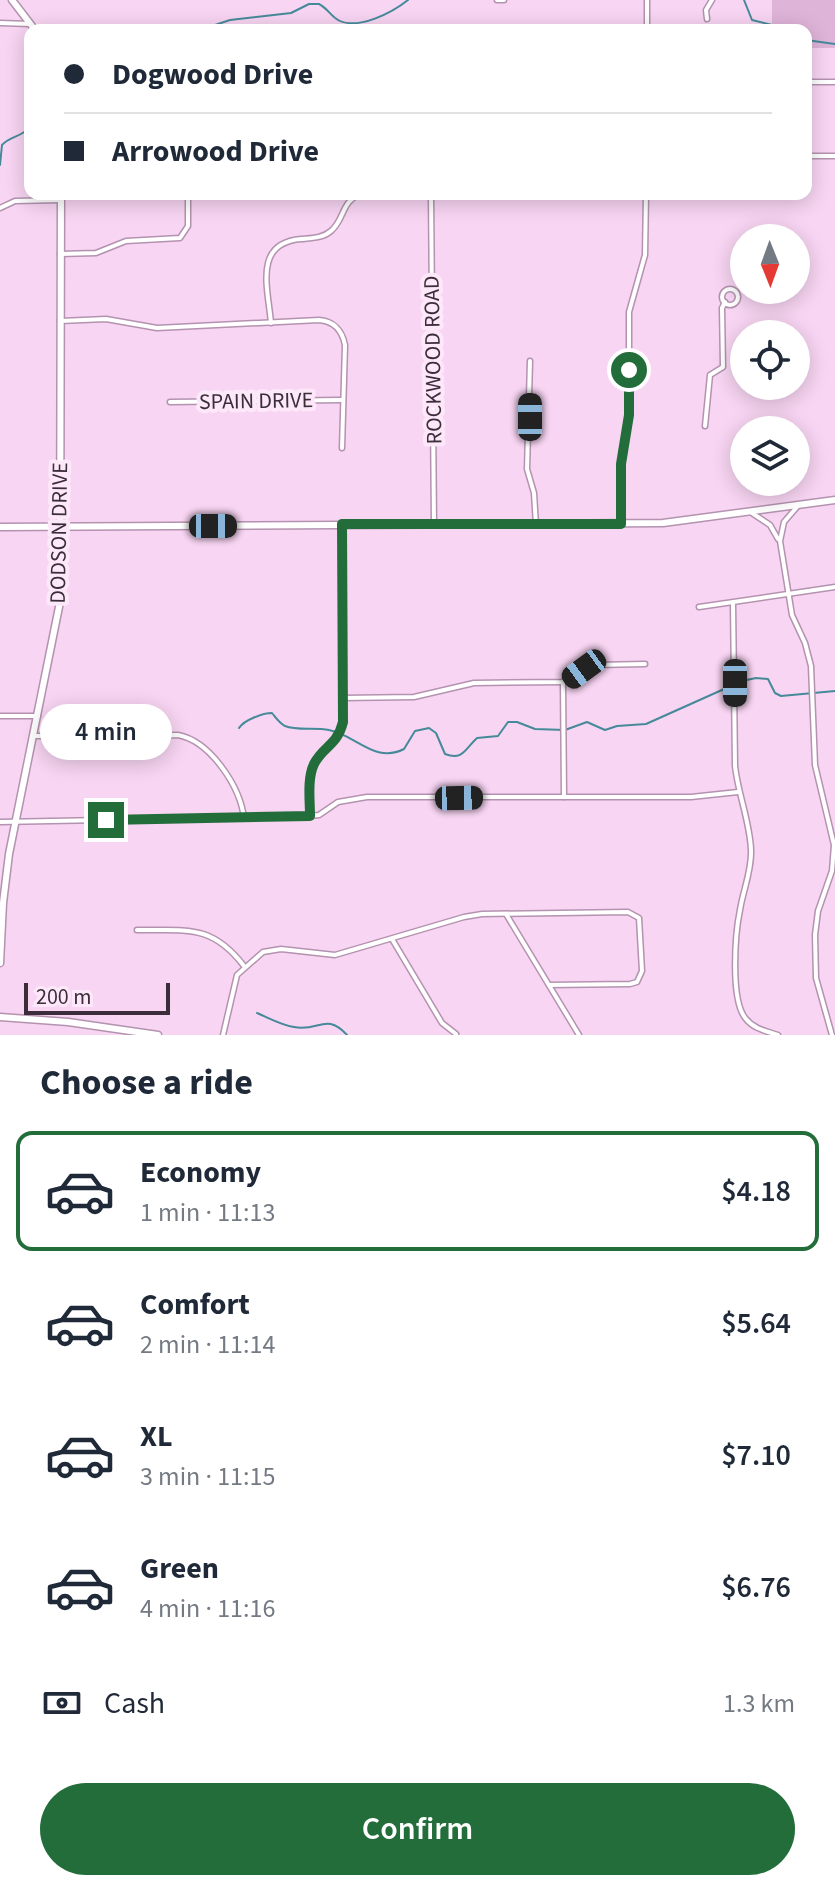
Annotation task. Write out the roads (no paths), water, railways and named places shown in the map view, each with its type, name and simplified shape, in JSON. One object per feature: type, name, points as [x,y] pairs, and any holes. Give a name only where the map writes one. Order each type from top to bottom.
[{"type":"street","points":[[12,0],[31,24]]},
{"type":"street","points":[[497,0],[504,0]]},
{"type":"street","points":[[647,0],[647,24]]},
{"type":"street","points":[[707,19],[706,10],[712,0]]},
{"type":"street","points":[[0,23],[24,26]]},
{"type":"street","points":[[812,82],[835,82]]},
{"type":"street","points":[[812,156],[835,156]]},
{"type":"street","points":[[0,208],[26,200]]},
{"type":"street","name":"DODSON DRIVE","points":[[0,963],[5,880],[60,602],[61,200]]},
{"type":"street","points":[[60,254],[96,253],[126,241],[180,238],[188,226],[188,200]]},
{"type":"street","points":[[271,323],[267,264],[274,248],[287,240],[328,234],[337,224],[346,204],[352,200]]},
{"type":"street","name":"ROCKWOOD ROAD","points":[[431,200],[434,525]]},
{"type":"street","points":[[621,524],[621,464],[629,415],[629,312],[645,255],[646,200]]},
{"type":"street","points":[[729,289],[739,295],[736,303],[729,305],[725,302],[722,298],[729,289]]},
{"type":"street","points":[[705,426],[710,375],[723,367],[722,308],[725,302]]},
{"type":"street","points":[[60,321],[106,319],[157,328],[319,320],[332,323],[339,330],[345,345],[342,448]]},
{"type":"street","points":[[530,361],[527,469],[534,493],[536,525]]},
{"type":"street","name":"SPAIN DRIVE","points":[[170,402],[342,400]]},
{"type":"street","points":[[0,527],[621,524],[694,520],[835,500]]},
{"type":"street","points":[[799,505],[784,522],[780,541],[792,615],[805,643],[811,666],[815,765],[834,845],[832,871],[818,911],[815,935],[816,978],[832,1035]]},
{"type":"street","points":[[752,513],[770,525],[780,541]]},
{"type":"street","points":[[310,816],[312,770],[339,734],[343,722],[342,524]]},
{"type":"street","points":[[699,607],[835,587]]},
{"type":"street","points":[[733,603],[735,766],[751,852],[737,927],[737,997],[745,1018],[753,1026],[778,1035]]},
{"type":"street","points":[[343,698],[414,697],[474,683],[563,682],[595,665],[645,664]]},
{"type":"street","points":[[563,682],[564,797]]},
{"type":"street","points":[[0,716],[39,716]]},
{"type":"street","points":[[35,736],[190,737],[204,746],[236,788],[243,803],[244,818]]},
{"type":"street","points":[[0,822],[310,816],[319,815],[338,802],[353,798],[667,797],[738,792]]},
{"type":"street","points":[[223,1035],[232,985],[244,966],[270,949],[335,955],[464,917],[628,912],[639,918],[642,971],[637,982],[549,985]]},
{"type":"street","points":[[506,914],[579,1035]]},
{"type":"street","points":[[137,930],[206,934],[227,946],[244,966]]},
{"type":"street","points":[[392,939],[442,1023],[456,1034]]},
{"type":"street","points":[[0,1017],[80,1023],[158,1035]]},
{"type":"waterway","points":[[218,24],[291,13],[309,4],[319,4],[346,23],[365,22],[385,15],[408,0]]},
{"type":"waterway","points":[[744,0],[752,20],[768,24]]},
{"type":"waterway","points":[[812,41],[835,44]]},
{"type":"waterway","points":[[0,165],[2,145],[24,132]]},
{"type":"waterway","points":[[239,728],[245,722],[272,713],[285,726],[329,730],[384,753],[404,749],[415,731],[429,728],[436,733],[445,754],[456,756],[477,738],[498,736],[508,722],[535,729],[565,730],[587,722],[605,730],[646,724],[742,681],[756,678],[768,679],[775,693],[781,696],[835,691]]},
{"type":"waterway","points":[[257,1013],[294,1027],[333,1025],[347,1035]]}]
